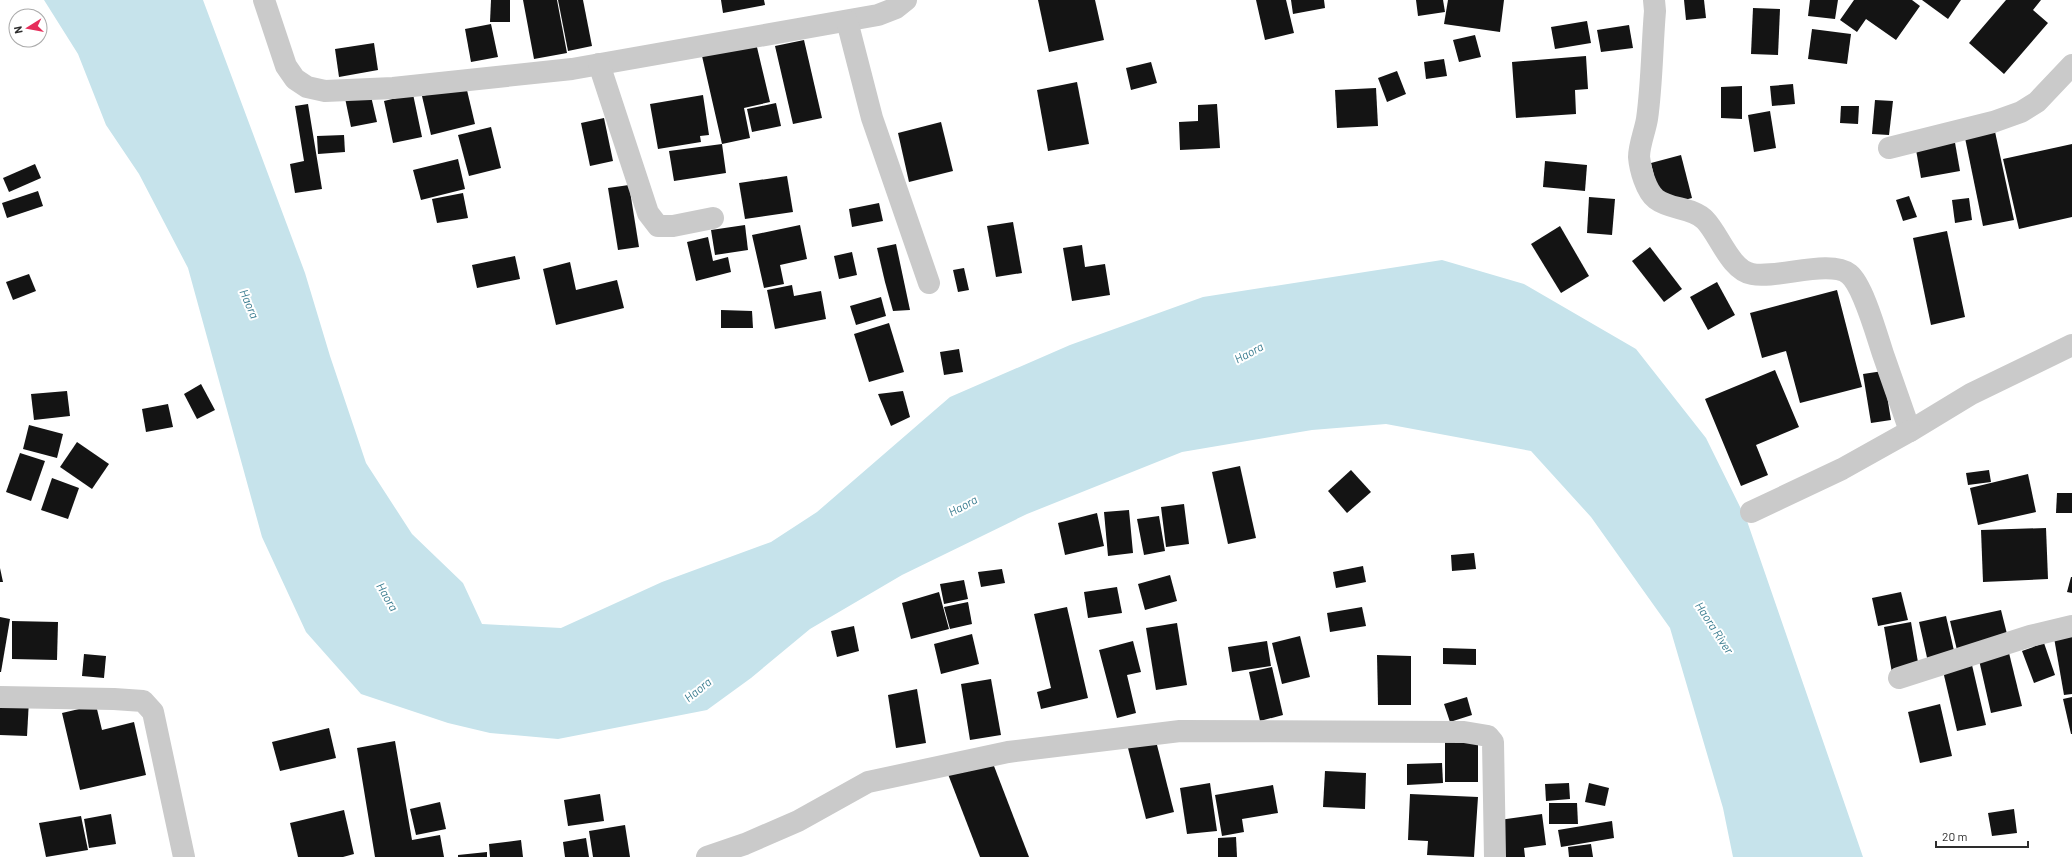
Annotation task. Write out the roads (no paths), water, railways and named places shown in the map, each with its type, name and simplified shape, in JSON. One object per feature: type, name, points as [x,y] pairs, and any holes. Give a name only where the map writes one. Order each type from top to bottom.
[{"type":"street","points":[[264,0],[286,66],[295,79],[307,87],[325,91],[393,88],[599,64],[878,15],[896,8],[906,0]]},
{"type":"street","points":[[1654,0],[1655,11],[1647,119],[1639,157],[1646,183],[1656,199],[1680,209],[1696,213],[1706,220],[1730,258],[1740,268],[1751,274],[1778,274],[1830,268],[1841,269],[1850,275],[1864,299],[1910,431]]},
{"type":"street","points":[[847,20],[872,118],[929,283]]},
{"type":"street","points":[[599,64],[648,214],[658,226],[673,226],[713,218]]},
{"type":"street","points":[[1889,148],[1993,122],[2021,112],[2037,102],[2072,65]]},
{"type":"street","points":[[1751,512],[1842,469],[1910,431],[1971,394],[2072,345]]},
{"type":"street","points":[[1899,678],[2030,636],[2072,626]]},
{"type":"street","points":[[0,697],[143,701],[153,712],[184,857]]},
{"type":"street","points":[[707,857],[745,844],[798,821],[868,782],[932,767],[1008,752],[1180,731],[1311,730],[1464,732],[1488,736],[1492,742],[1495,857]]},
{"type":"water","points":[[44,0],[203,0],[305,273],[330,356],[366,463],[412,534],[463,583],[482,624],[561,628],[662,582],[771,542],[817,512],[950,397],[1070,345],[1203,297],[1442,260],[1524,284],[1636,349],[1706,438],[1747,521],[1863,857],[1733,857],[1723,808],[1670,628],[1591,517],[1531,451],[1386,424],[1312,430],[1182,452],[1027,514],[902,575],[810,629],[751,678],[707,710],[558,739],[490,733],[448,723],[361,694],[306,632],[262,537],[188,268],[139,174],[106,125],[78,54]]},
{"type":"water label","name":"Haora","points":[[249,304]]},
{"type":"water label","name":"Haora","points":[[1249,353]]},
{"type":"water label","name":"Haora","points":[[963,506]]},
{"type":"water label","name":"Haora","points":[[387,597]]},
{"type":"water label","name":"Haora River","points":[[1714,628]]},
{"type":"water label","name":"Haora","points":[[698,690]]}]
